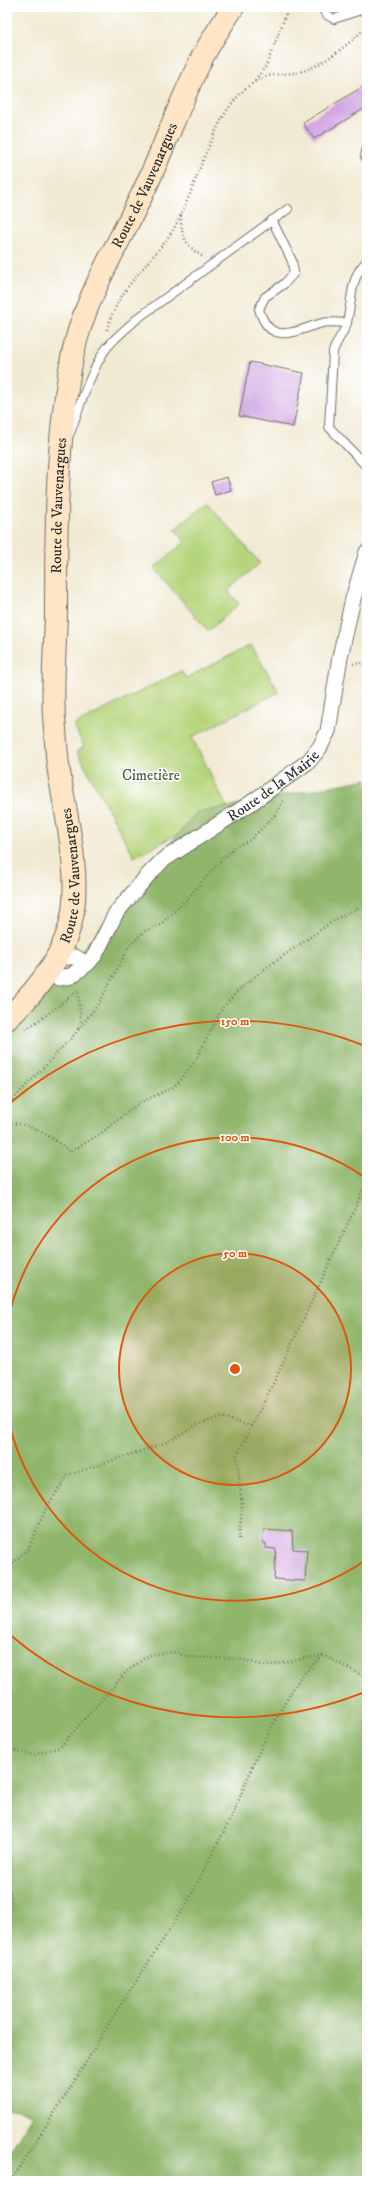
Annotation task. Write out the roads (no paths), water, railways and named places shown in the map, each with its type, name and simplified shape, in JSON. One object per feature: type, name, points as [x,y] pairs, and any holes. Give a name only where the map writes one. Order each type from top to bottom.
[{"type":"main road","name":"Route de Vauvenargues","points":[[15,1029],[34,991],[59,953],[67,935],[73,913],[75,890],[70,837],[58,768],[53,703],[56,523],[64,410],[72,358],[80,327],[102,271],[146,187],[200,62],[233,7]]},
{"type":"street","name":"Route de la Mairie","points":[[47,973],[59,978],[71,976],[87,964],[95,955],[116,913],[144,879],[163,860],[252,803],[309,761],[320,747],[328,731],[340,657],[367,552]]},
{"type":"street","points":[[59,953],[65,957],[75,958],[87,964]]},
{"type":"lane","points":[[321,7],[327,15],[334,19],[367,8]]},
{"type":"lane","points":[[367,147],[365,156],[367,160]]},
{"type":"lane","points":[[60,469],[80,407],[105,350],[138,318],[288,209]]},
{"type":"lane","points":[[272,220],[292,261],[294,273],[262,302],[259,308],[265,325],[270,330],[285,334],[324,323],[347,323]]},
{"type":"lane","points":[[367,261],[359,269],[354,279],[347,323],[336,341],[333,352],[329,427],[367,467]]},
{"type":"park label","name":"Cimetière","points":[[151,775]]}]
